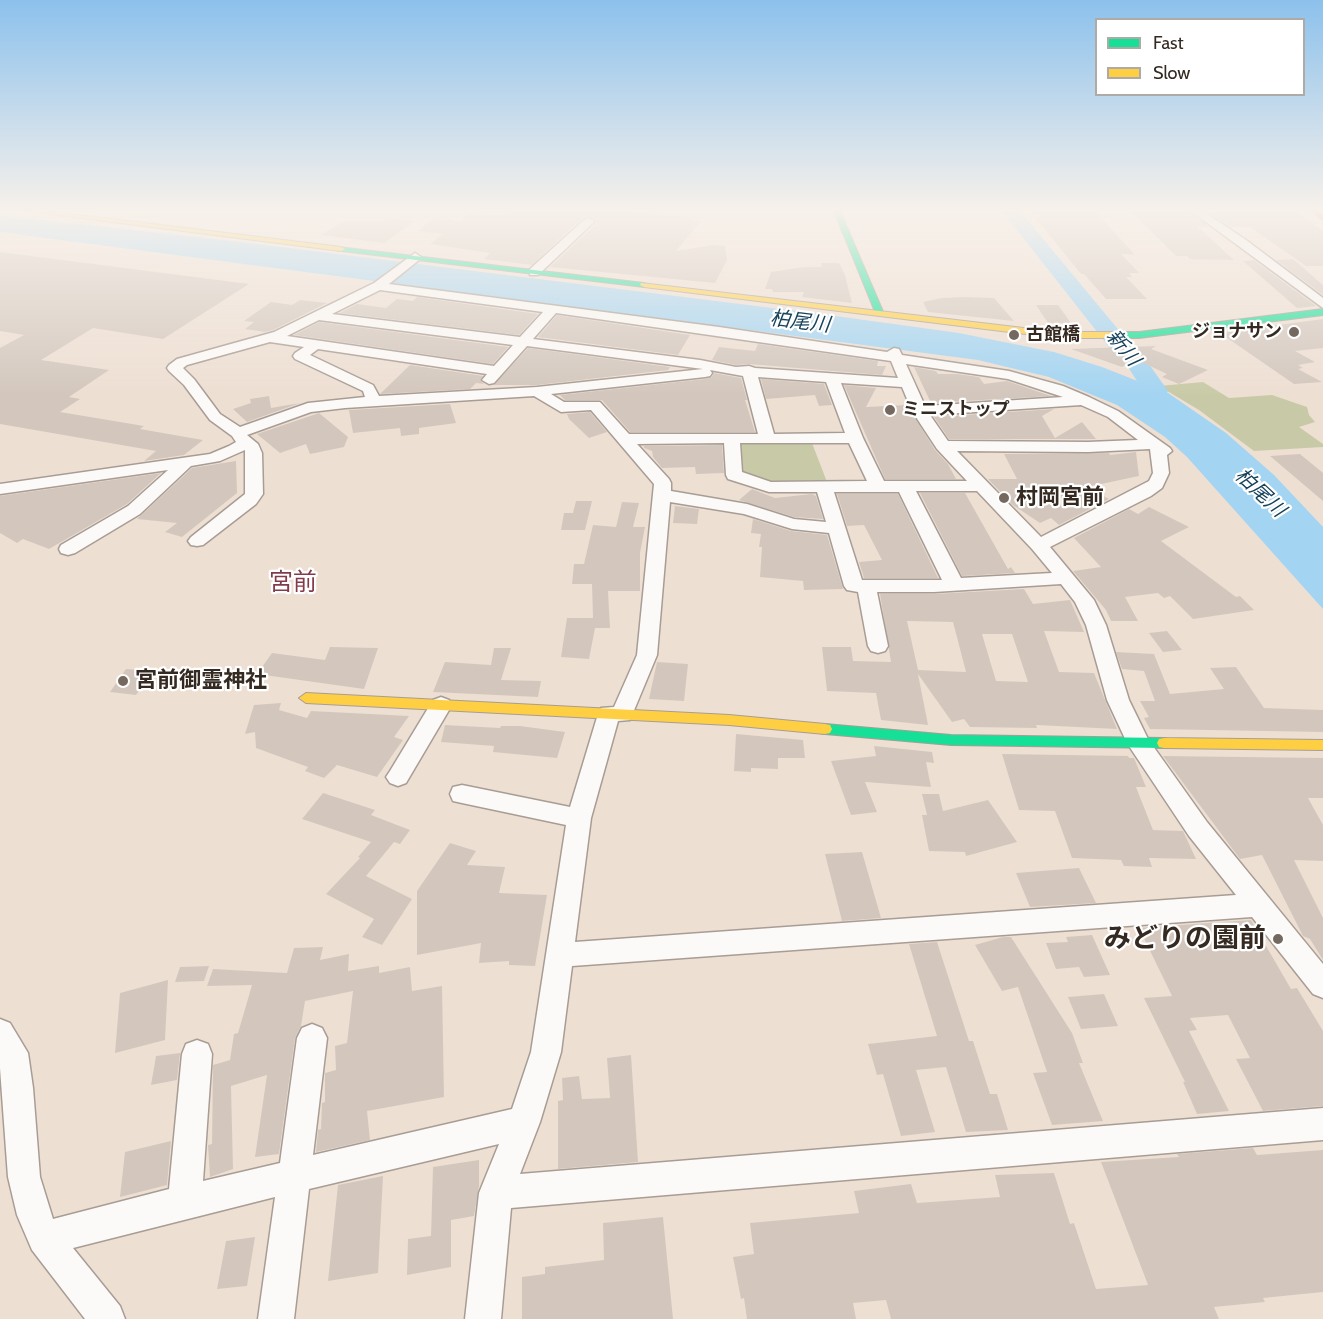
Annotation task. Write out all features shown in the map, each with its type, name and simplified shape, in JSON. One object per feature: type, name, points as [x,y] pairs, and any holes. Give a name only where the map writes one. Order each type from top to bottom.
[{"type":"main road","points":[[538,273],[882,317],[1058,335],[1125,336],[1323,312]]},
{"type":"main road","points":[[863,273],[882,317]]},
{"type":"main road","points":[[306,698],[729,720],[951,740],[1323,745]]},
{"type":"street","points":[[197,541],[250,500],[254,494],[255,453],[242,438],[215,417],[189,382],[174,368],[182,362],[270,338],[380,285],[395,273]]},
{"type":"street","points":[[1282,273],[1323,304]]},
{"type":"street","points":[[380,285],[894,354],[1009,375],[1058,389],[1085,400],[1113,414],[1159,447],[1161,473],[1156,484],[1145,492],[1039,545]]},
{"type":"street","points":[[476,394],[553,309]]},
{"type":"street","points":[[318,316],[523,342],[697,369],[906,383]]},
{"type":"street","points":[[697,369],[719,331]]},
{"type":"street","points":[[270,338],[496,371]]},
{"type":"street","points":[[315,345],[300,356],[368,388],[373,401]]},
{"type":"street","points":[[894,354],[920,411],[943,446],[1039,545],[1067,578],[1091,613],[1118,700],[1138,743],[1198,829],[1323,985]]},
{"type":"street","points":[[0,489],[214,458],[242,438],[308,408],[373,401],[537,391],[697,369]]},
{"type":"street","points":[[742,371],[766,439]]},
{"type":"street","points":[[832,378],[855,438],[878,487]]},
{"type":"street","points":[[483,1319],[496,1193],[524,1122],[546,1052],[579,818],[615,714],[647,655],[663,483],[595,405],[561,407],[537,391]]},
{"type":"street","points":[[920,411],[1085,400]]},
{"type":"street","points":[[624,438],[855,438]]},
{"type":"street","points":[[732,439],[734,475],[769,487],[980,486]]},
{"type":"street","points":[[943,446],[1159,447]]},
{"type":"street","points":[[68,549],[134,510],[185,463]]},
{"type":"street","points":[[824,487],[854,586],[934,586],[1067,578]]},
{"type":"street","points":[[905,487],[954,584]]},
{"type":"street","points":[[661,495],[747,509],[792,524],[837,528]]},
{"type":"street","points":[[866,585],[878,646]]},
{"type":"street","points":[[398,777],[441,705]]},
{"type":"street","points":[[462,794],[579,818]]},
{"type":"street","points":[[559,955],[1259,904]]},
{"type":"street","points":[[0,1033],[13,1053],[18,1088],[24,1177],[34,1215],[44,1238],[98,1308]]},
{"type":"street","points":[[276,1319],[312,1038]]},
{"type":"street","points":[[185,1202],[197,1054]]},
{"type":"street","points":[[44,1238],[296,1175],[524,1122]]},
{"type":"street","points":[[496,1193],[1323,1124]]},
{"type":"green space","points":[[1203,382],[1229,398],[1272,395],[1307,407],[1309,415],[1315,422],[1299,427],[1323,444],[1323,447],[1254,451],[1199,410],[1159,386]]},
{"type":"green space","points":[[740,443],[812,443],[827,482],[771,482],[742,473]]},
{"type":"water","name":"柏尾川","points":[[310,273],[487,273],[959,333],[1054,352],[1102,367],[1168,393],[1226,433],[1274,475],[1323,527],[1323,609],[1187,457],[1165,437],[1117,405],[1049,377],[978,360]]},
{"type":"building","points":[[0,273],[160,273],[249,284],[163,339],[93,328],[41,360],[109,370],[69,397],[80,399],[60,412],[144,426],[140,429],[203,440],[184,455],[144,461],[156,451],[0,424],[0,348],[24,335],[0,331]]},
{"type":"building","points":[[607,273],[720,273],[715,283]]},
{"type":"building","points":[[771,273],[844,273],[852,303],[802,297],[804,292],[773,292],[772,289],[765,289]]},
{"type":"building","points":[[1080,273],[1139,273],[1129,273],[1132,277],[1126,277],[1147,299],[1106,299],[1084,274]]},
{"type":"building","points":[[1256,273],[1271,273],[1316,306],[1297,308]]},
{"type":"building","points":[[1293,273],[1309,273],[1323,285],[1323,295]]},
{"type":"building","points":[[417,297],[538,314],[519,335],[340,313],[357,304],[386,308],[397,299],[413,301]]},
{"type":"building","points":[[965,297],[994,298],[1014,321],[928,312],[923,302]]},
{"type":"building","points":[[300,300],[327,303],[273,330],[265,332],[245,329],[254,322],[244,321],[271,302],[292,305]]},
{"type":"building","points":[[1036,305],[1058,305],[1071,323],[1048,323]]},
{"type":"building","points":[[557,315],[690,335],[678,355],[538,337]]},
{"type":"building","points":[[1323,319],[1323,348],[1295,351],[1315,362],[1298,365],[1303,368],[1298,369],[1322,382],[1294,384],[1220,333]]},
{"type":"building","points":[[319,322],[508,347],[493,364],[294,335]]},
{"type":"building","points":[[758,344],[878,361],[877,366],[886,366],[882,375],[749,364],[736,365],[712,360],[719,347],[755,351]]},
{"type":"building","points":[[1156,346],[1151,349],[1208,370],[1179,384],[1162,377],[1167,374],[1135,359],[1122,367],[1071,349]]},
{"type":"building","points":[[528,348],[670,367],[668,370],[537,385],[494,385]]},
{"type":"building","points":[[410,365],[483,376],[480,380],[484,384],[476,383],[470,389],[380,394]]},
{"type":"building","points":[[914,367],[936,371],[938,374],[979,377],[984,384],[1007,381],[1051,396],[931,403]]},
{"type":"building","points":[[714,373],[741,378],[755,432],[630,432],[602,400],[565,400],[560,395],[705,379],[712,377]]},
{"type":"building","points":[[761,379],[824,384],[832,405],[819,406],[815,395],[766,399]]},
{"type":"building","points":[[844,385],[876,388],[866,407],[907,405],[956,479],[885,479]]},
{"type":"building","points":[[269,396],[271,408],[300,403],[247,422],[233,409],[251,403],[250,399]]},
{"type":"building","points":[[450,404],[456,423],[419,428],[419,434],[401,436],[400,428],[353,433],[349,410]]},
{"type":"building","points":[[1054,409],[1042,416],[1055,438],[1082,422],[1096,439],[949,439],[934,417]]},
{"type":"building","points":[[590,412],[607,432],[589,438],[569,419],[567,414]]},
{"type":"building","points":[[319,413],[348,437],[344,447],[310,454],[306,444],[280,453],[257,434]]},
{"type":"building","points":[[722,445],[724,473],[696,474],[695,467],[662,468],[653,457],[652,451],[644,448],[644,446]]},
{"type":"building","points":[[1136,452],[1139,476],[1087,487],[1109,499],[1059,525],[1051,518],[1040,523],[1013,505],[988,479],[1017,479],[1004,454],[1109,453],[1110,455]]},
{"type":"building","points":[[1300,454],[1323,473],[1323,501],[1270,456]]},
{"type":"building","points":[[236,461],[237,493],[182,537],[165,532],[177,523],[137,519],[192,468]]},
{"type":"building","points":[[161,473],[127,504],[49,549],[23,539],[17,543],[0,533],[0,496]]},
{"type":"building","points":[[752,489],[775,498],[812,494],[816,496],[823,519],[794,517],[739,500]]},
{"type":"building","points":[[920,493],[965,493],[1008,569],[1011,567],[1015,573],[962,576]]},
{"type":"building","points":[[837,494],[898,494],[938,578],[864,578],[859,562],[882,560],[864,525],[847,526]]},
{"type":"building","points":[[576,501],[592,501],[585,530],[561,530],[564,513],[573,513]]},
{"type":"building","points":[[622,502],[639,503],[633,527],[645,527],[640,553],[640,591],[608,591],[610,628],[595,628],[589,659],[561,657],[567,618],[593,618],[592,584],[572,584],[574,564],[584,564],[593,525],[616,527]]},
{"type":"building","points":[[675,506],[699,509],[697,524],[673,523]]},
{"type":"building","points":[[1149,507],[1189,527],[1161,541],[1236,597],[1240,596],[1254,610],[1193,619],[1170,596],[1164,598],[1158,593],[1125,597],[1138,621],[1111,621],[1106,610],[1073,571],[1101,567],[1074,538],[1129,509],[1138,514]]},
{"type":"building","points":[[753,519],[791,531],[827,535],[843,589],[804,590],[803,581],[760,577],[761,534],[751,533]]},
{"type":"building","points":[[1024,589],[1033,604],[1070,600],[1084,632],[1044,631],[1059,672],[1094,673],[1117,729],[1036,725],[1037,728],[970,727],[964,719],[952,722],[918,674],[928,725],[881,720],[876,693],[827,691],[822,647],[851,647],[853,661],[891,662],[880,594],[934,594]],"holes":[[[907,621],[953,622],[966,672],[918,670]],[[982,634],[1012,634],[1028,682],[996,681]]]},
{"type":"building","points":[[1167,631],[1182,650],[1163,652],[1149,633]]},
{"type":"building","points":[[330,647],[378,648],[364,689],[257,674],[272,653],[325,660]]},
{"type":"building","points":[[494,648],[511,648],[501,680],[541,681],[538,697],[433,692],[445,662],[491,665]]},
{"type":"building","points":[[1116,652],[1154,654],[1170,694],[1224,689],[1210,668],[1236,667],[1264,708],[1323,710],[1323,732],[1150,729],[1144,718],[1149,717],[1140,701],[1155,701],[1144,671],[1122,669]]},
{"type":"building","points":[[657,662],[688,664],[684,701],[649,699]]},
{"type":"building","name":"宮前御霊神社","points":[[126,669],[153,671],[136,695],[110,692]]},
{"type":"building","points":[[281,703],[279,710],[307,718],[311,711],[409,716],[394,737],[403,740],[377,777],[337,765],[324,778],[305,771],[308,767],[256,748],[255,732],[245,734],[254,705]]},
{"type":"building","points":[[445,725],[500,728],[501,726],[520,726],[565,732],[557,758],[493,752],[494,746],[441,742]]},
{"type":"building","points":[[736,734],[803,740],[805,758],[778,758],[778,769],[751,768],[751,772],[734,771]]},
{"type":"building","points":[[874,746],[932,752],[934,763],[926,762],[931,787],[865,782],[877,812],[851,815],[831,761],[876,756]]},
{"type":"building","points":[[1002,754],[1128,756],[1134,758],[1146,787],[1136,787],[1153,830],[1183,831],[1196,859],[1149,858],[1152,867],[1124,866],[1121,860],[1072,858],[1055,811],[1019,810]]},
{"type":"building","points":[[1163,756],[1323,758],[1323,798],[1308,798],[1323,825],[1323,861],[1294,860],[1323,918],[1323,960],[1310,939],[1303,936],[1262,855],[1240,859]]},
{"type":"building","points":[[323,793],[375,810],[371,815],[410,830],[400,844],[394,842],[366,876],[412,899],[382,945],[362,937],[374,919],[326,894],[360,858],[358,857],[371,842],[302,819]]},
{"type":"building","points":[[922,794],[939,794],[943,811],[988,800],[1017,842],[966,856],[965,852],[929,851],[922,815],[927,815]]},
{"type":"building","points":[[450,843],[476,851],[467,865],[505,867],[499,893],[547,895],[535,966],[509,965],[509,961],[479,963],[481,943],[417,955],[417,891]]},
{"type":"building","points":[[862,852],[881,918],[842,921],[825,854]]},
{"type":"building","points":[[1079,868],[1096,903],[1030,907],[1016,873]]},
{"type":"building","points":[[1251,920],[1291,989],[1297,988],[1323,1031],[1323,1106],[1263,1111],[1236,1059],[1250,1058],[1228,1015],[1190,1018],[1197,1030],[1189,1031],[1229,1111],[1197,1114],[1183,1082],[1185,1082],[1144,998],[1172,996],[1139,928]]},
{"type":"building","points":[[1092,935],[1110,975],[1084,977],[1079,967],[1056,969],[1046,943],[1068,942],[1066,937]]},
{"type":"building","points":[[1011,937],[1072,1033],[1083,1063],[1079,1063],[1103,1121],[1052,1125],[1033,1073],[1047,1072],[1018,987],[1002,991],[975,945]]},
{"type":"building","points":[[937,942],[969,1041],[973,1041],[990,1094],[997,1094],[1008,1130],[966,1132],[946,1067],[916,1070],[935,1132],[901,1136],[883,1074],[877,1075],[868,1044],[937,1036],[909,944]]},
{"type":"building","points":[[323,947],[320,960],[349,954],[348,971],[379,966],[379,973],[410,967],[412,991],[442,986],[444,1097],[367,1111],[370,1140],[316,1152],[318,1130],[321,1129],[322,1103],[325,1102],[325,1073],[336,1070],[335,1046],[347,1043],[353,991],[305,1001],[301,1026],[295,1038],[279,1154],[255,1157],[267,1075],[231,1086],[233,1169],[210,1177],[208,1145],[212,1144],[213,1065],[230,1060],[234,1034],[238,1033],[252,985],[207,986],[213,969],[287,973],[294,948]]},
{"type":"building","points":[[209,966],[204,981],[175,982],[180,967]]},
{"type":"building","points":[[168,980],[165,1040],[115,1053],[120,993]]},
{"type":"building","points":[[1104,994],[1118,1026],[1081,1029],[1068,997]]},
{"type":"building","points":[[180,1053],[177,1080],[151,1085],[156,1056]]},
{"type":"building","points":[[631,1055],[638,1162],[558,1169],[558,1101],[563,1100],[562,1078],[579,1076],[582,1099],[610,1098],[607,1058]]},
{"type":"building","points":[[171,1141],[167,1185],[120,1197],[125,1152]]},
{"type":"building","points":[[1253,1148],[1257,1155],[1323,1150],[1323,1292],[1263,1298],[1265,1302],[1214,1307],[1219,1319],[891,1319],[886,1300],[853,1303],[856,1319],[747,1319],[733,1257],[754,1254],[750,1223],[859,1213],[854,1191],[911,1184],[917,1203],[1000,1197],[995,1175],[1054,1173],[1070,1224],[1074,1223],[1096,1289],[1148,1285],[1101,1162],[1179,1157],[1177,1154]]},
{"type":"building","points":[[479,1160],[479,1186],[474,1216],[451,1220],[451,1267],[407,1275],[408,1239],[431,1236],[433,1167]]},
{"type":"building","points":[[383,1176],[378,1273],[328,1281],[338,1185]]},
{"type":"building","points":[[663,1217],[673,1319],[522,1319],[522,1277],[545,1274],[545,1267],[604,1260],[603,1223]]},
{"type":"building","points":[[255,1237],[247,1286],[217,1289],[226,1241]]},
{"type":"waterway","name":"新川","points":[[1061,273],[1128,356],[1136,362],[1156,391],[1144,399]]},
{"type":"traffic: fast","points":[[539,273],[644,285]]},
{"type":"traffic: fast","points":[[863,273],[880,314]]},
{"type":"traffic: fast","points":[[1119,335],[1139,335],[1323,312]]},
{"type":"traffic: fast","points":[[825,729],[951,740],[1164,743]]},
{"type":"traffic: slow","points":[[644,285],[1058,335],[1119,335]]},
{"type":"traffic: slow","points":[[306,698],[729,720],[825,729]]},
{"type":"traffic: slow","points":[[1164,743],[1323,745]]},
{"type":"place","name":"ジョナサン","points":[[1294,332]]},
{"type":"place","name":"古館橋","points":[[1014,335]]},
{"type":"place","name":"ミニストップ","points":[[890,410]]},
{"type":"place","name":"村岡宮前","points":[[1004,498]]},
{"type":"place","name":"宮前御霊神社","points":[[123,681]]},
{"type":"place","name":"みどりの園前","points":[[1278,939]]},
{"type":"district","name":"宮前","points":[[293,583]]}]
